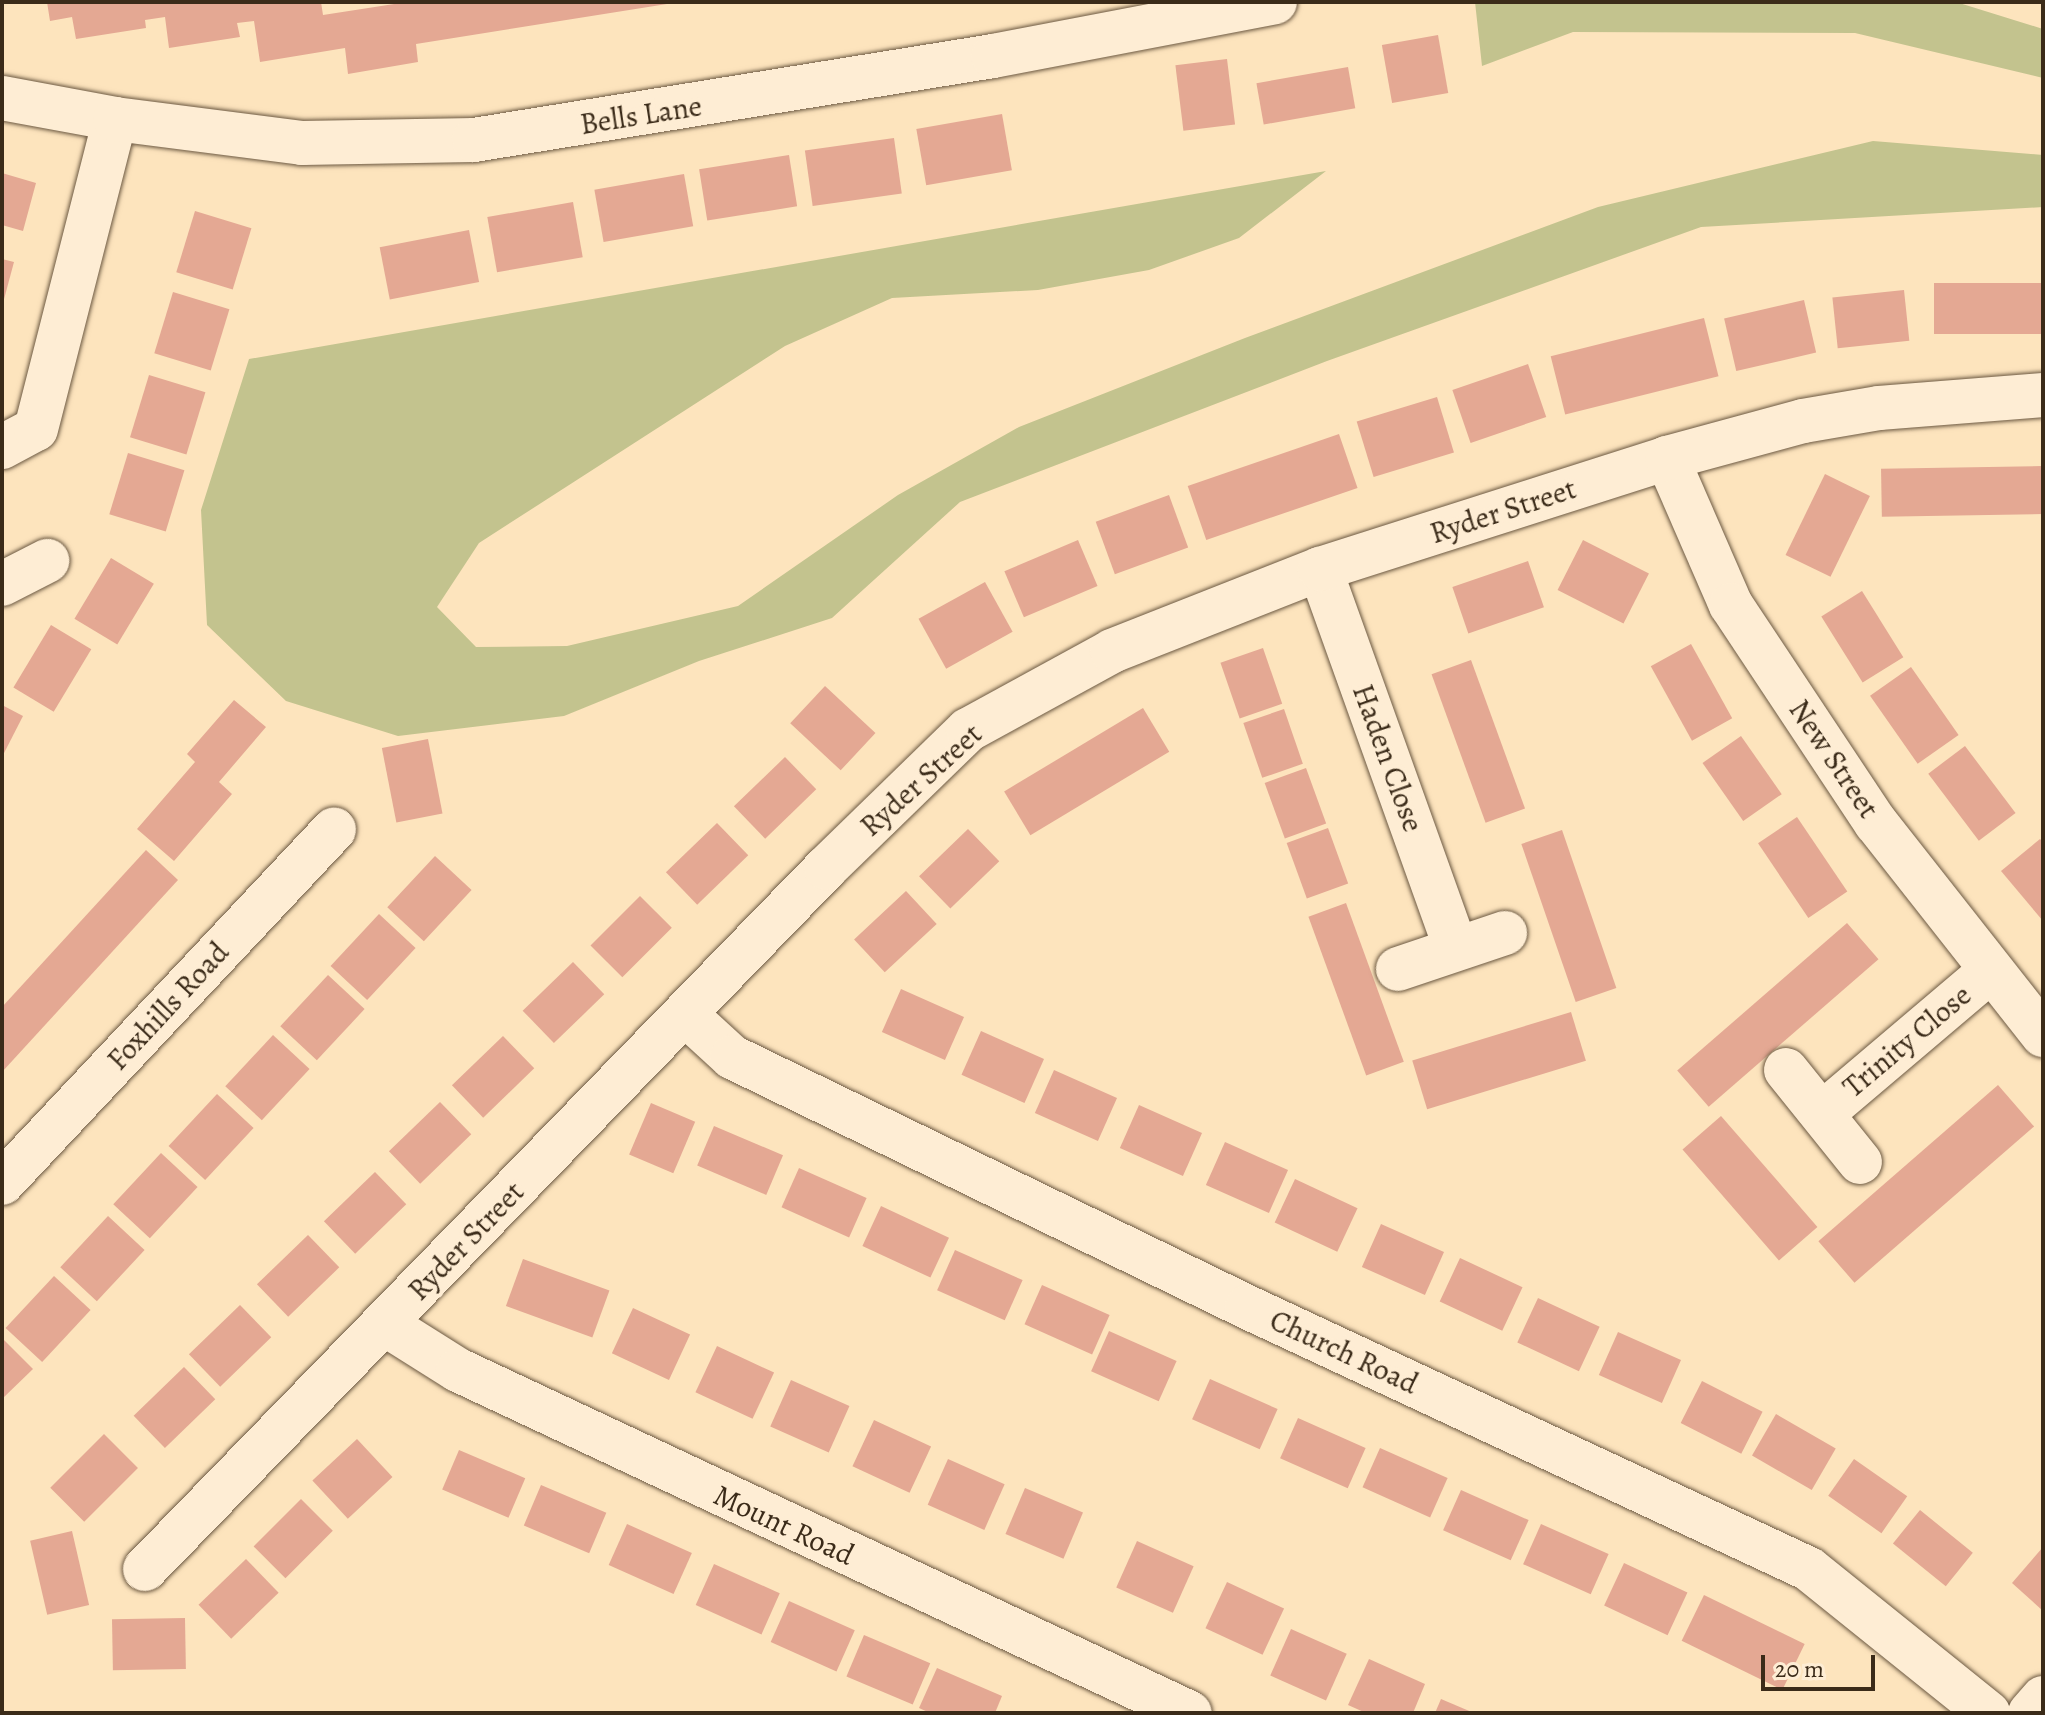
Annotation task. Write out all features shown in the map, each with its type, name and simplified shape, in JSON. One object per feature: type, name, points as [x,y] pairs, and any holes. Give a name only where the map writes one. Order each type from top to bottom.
[{"type":"street","name":"Bells Lane","points":[[2,98],[115,119],[302,143],[474,140],[993,56],[1157,12],[1275,2]]},
{"type":"street","points":[[2,447],[36,429],[115,119]]},
{"type":"street","name":"Ryder Street","points":[[145,1569],[685,1014],[968,730],[1112,651],[1320,569],[1667,458],[1803,421],[1879,408],[2043,395]]},
{"type":"street","name":"New Street","points":[[1667,458],[1731,605],[1876,823],[2043,1035]]},
{"type":"street","points":[[2,584],[47,561]]},
{"type":"street","name":"Haden Close","points":[[1320,569],[1456,948]]},
{"type":"street","name":"Foxhills Road","points":[[2,1183],[334,829]]},
{"type":"street","points":[[1398,969],[1505,933]]},
{"type":"street","name":"Trinity Close","points":[[1824,1112],[1990,971]]},
{"type":"street","name":"Church Road","points":[[685,1014],[732,1057],[1247,1307],[1809,1569],[1988,1713]]},
{"type":"street","name":"Trinity Close","points":[[1786,1070],[1824,1112],[1860,1162]]},
{"type":"street","name":"Mount Road","points":[[385,1324],[458,1370],[1190,1713]]},
{"type":"street","points":[[2030,1713],[2043,1698]]},
{"type":"green space","points":[[1475,2],[1956,2],[2043,29],[2043,78],[1855,33],[1573,32],[1482,66]]},
{"type":"green space","points":[[1873,141],[2043,155],[2043,207],[1701,227],[1327,361],[960,502],[832,618],[699,661],[564,716],[398,736],[286,701],[207,625],[201,510],[249,359],[1326,171],[1239,238],[1149,270],[1038,290],[892,298],[785,346],[479,543],[437,607],[476,647],[567,646],[738,606],[898,495],[1019,427],[1245,338],[1598,207]]},
{"type":"building","points":[[47,2],[321,2],[323,15],[407,2],[667,4],[416,44],[418,62],[348,74],[345,48],[260,62],[254,21],[237,23],[240,37],[169,48],[165,17],[145,20],[146,28],[76,39],[72,17],[50,21]]},
{"type":"building","points":[[1438,35],[1448,93],[1392,103],[1382,45]]},
{"type":"building","points":[[1227,59],[1235,125],[1183,131],[1175,65]]},
{"type":"building","points":[[1348,67],[1355,108],[1264,125],[1256,83]]},
{"type":"building","points":[[1002,114],[1012,170],[926,185],[916,129]]},
{"type":"building","points":[[894,138],[902,193],[813,206],[805,151]]},
{"type":"building","points":[[789,155],[797,206],[707,221],[699,169]]},
{"type":"building","points":[[2,173],[36,183],[23,231],[2,225]]},
{"type":"building","points":[[684,174],[693,226],[604,242],[594,190]]},
{"type":"building","points":[[573,202],[583,257],[497,272],[487,217]]},
{"type":"building","points":[[195,211],[251,228],[233,289],[176,272]]},
{"type":"building","points":[[469,230],[479,282],[390,299],[380,247]]},
{"type":"building","points":[[2,259],[14,262],[3,303],[2,303]]},
{"type":"building","points":[[1934,283],[2043,283],[2043,334],[1934,334]]},
{"type":"building","points":[[1904,290],[1909,341],[1838,348],[1832,298]]},
{"type":"building","points":[[173,292],[229,309],[211,370],[154,353]]},
{"type":"building","points":[[1804,300],[1816,353],[1736,371],[1724,318]]},
{"type":"building","points":[[1704,318],[1719,376],[1565,414],[1551,356]]},
{"type":"building","points":[[1528,364],[1546,417],[1471,443],[1452,390]]},
{"type":"building","points":[[149,375],[205,392],[186,454],[130,437]]},
{"type":"building","points":[[1437,397],[1454,452],[1374,477],[1357,422]]},
{"type":"building","points":[[1339,434],[1358,488],[1206,540],[1188,486]]},
{"type":"building","points":[[128,453],[184,470],[166,531],[109,514]]},
{"type":"building","points":[[2042,466],[2043,514],[1882,517],[1881,469]]},
{"type":"building","points":[[1825,474],[1870,496],[1830,577],[1786,555]]},
{"type":"building","points":[[1169,495],[1188,548],[1115,574],[1096,522]]},
{"type":"building","points":[[1078,540],[1098,586],[1024,617],[1004,571]]},
{"type":"building","points":[[1583,540],[1649,574],[1624,623],[1558,590]]},
{"type":"building","points":[[111,558],[154,584],[117,645],[74,619]]},
{"type":"building","points":[[1528,561],[1544,607],[1468,633],[1452,587]]},
{"type":"building","points":[[985,582],[1013,632],[946,669],[919,619]]},
{"type":"building","points":[[1862,591],[1903,657],[1863,683],[1821,616]]},
{"type":"building","points":[[51,625],[91,649],[54,712],[13,688]]},
{"type":"building","points":[[1691,644],[1732,718],[1692,741],[1651,666]]},
{"type":"building","points":[[1263,648],[1282,704],[1240,718],[1220,663]]},
{"type":"building","points":[[1471,660],[1525,808],[1486,823],[1432,674]]},
{"type":"building","points":[[1911,667],[1959,735],[1918,764],[1870,696]]},
{"type":"building","points":[[825,686],[875,733],[841,770],[790,723]]},
{"type":"building","points":[[234,700],[266,727],[219,782],[232,794],[174,861],[137,829],[195,762],[187,754]]},
{"type":"building","points":[[2,705],[23,716],[2,757]]},
{"type":"building","points":[[1143,708],[1169,752],[1030,835],[1004,791]]},
{"type":"building","points":[[1284,709],[1303,764],[1262,778],[1243,723]]},
{"type":"building","points":[[1741,736],[1782,794],[1743,821],[1702,763]]},
{"type":"building","points":[[428,739],[443,814],[396,823],[382,748]]},
{"type":"building","points":[[1965,746],[2016,813],[1979,841],[1928,774]]},
{"type":"building","points":[[785,757],[816,789],[765,839],[734,806]]},
{"type":"building","points":[[1306,768],[1326,823],[1285,838],[1265,783]]},
{"type":"building","points":[[1797,817],[1847,892],[1808,918],[1758,843]]},
{"type":"building","points":[[717,823],[748,855],[697,905],[666,872]]},
{"type":"building","points":[[1328,828],[1348,883],[1307,898],[1287,843]]},
{"type":"building","points":[[968,829],[999,861],[950,909],[919,876]]},
{"type":"building","points":[[1562,830],[1616,988],[1576,1002],[1521,844]]},
{"type":"building","points":[[2040,839],[2043,842],[2043,921],[2001,871]]},
{"type":"building","points":[[146,850],[178,880],[2,1072],[2,1007]]},
{"type":"building","points":[[435,856],[472,890],[424,941],[387,907]]},
{"type":"building","points":[[906,891],[937,924],[885,972],[854,939]]},
{"type":"building","points":[[640,896],[672,928],[622,977],[591,945]]},
{"type":"building","points":[[1346,903],[1404,1062],[1366,1075],[1308,917]]},
{"type":"building","points":[[379,914],[416,948],[367,1000],[331,966]]},
{"type":"building","points":[[1847,923],[1878,959],[1709,1107],[1677,1071]]},
{"type":"building","points":[[573,962],[604,994],[554,1043],[523,1011]]},
{"type":"building","points":[[328,975],[365,1009],[317,1060],[280,1026]]},
{"type":"building","points":[[901,989],[964,1017],[945,1060],[882,1032]]},
{"type":"building","points":[[1571,1012],[1586,1061],[1427,1109],[1412,1061]]},
{"type":"building","points":[[981,1031],[1044,1059],[1025,1103],[961,1075]]},
{"type":"building","points":[[273,1035],[310,1069],[262,1120],[225,1086]]},
{"type":"building","points":[[503,1036],[534,1068],[483,1118],[452,1085]]},
{"type":"building","points":[[1054,1070],[1117,1098],[1098,1141],[1035,1113]]},
{"type":"building","points":[[1998,1085],[2034,1127],[1854,1283],[1818,1241]]},
{"type":"building","points":[[217,1094],[254,1128],[205,1180],[169,1146]]},
{"type":"building","points":[[440,1102],[471,1134],[420,1184],[389,1151]]},
{"type":"building","points":[[651,1103],[695,1122],[673,1173],[629,1155]]},
{"type":"building","points":[[1139,1105],[1202,1133],[1183,1176],[1120,1148]]},
{"type":"building","points":[[1721,1116],[1817,1227],[1779,1260],[1683,1149]]},
{"type":"building","points":[[714,1126],[783,1155],[766,1195],[697,1166]]},
{"type":"building","points":[[1225,1142],[1288,1170],[1269,1213],[1206,1185]]},
{"type":"building","points":[[161,1153],[198,1187],[150,1238],[113,1204]]},
{"type":"building","points":[[799,1168],[867,1198],[849,1237],[782,1207]]},
{"type":"building","points":[[375,1172],[406,1204],[355,1254],[324,1221]]},
{"type":"building","points":[[1295,1179],[1358,1208],[1337,1252],[1275,1223]]},
{"type":"building","points":[[881,1206],[949,1238],[930,1278],[862,1246]]},
{"type":"building","points":[[108,1216],[145,1250],[97,1301],[60,1267]]},
{"type":"building","points":[[1381,1224],[1444,1252],[1425,1295],[1362,1267]]},
{"type":"building","points":[[308,1235],[339,1267],[288,1317],[257,1284]]},
{"type":"building","points":[[955,1250],[1023,1280],[1005,1320],[937,1290]]},
{"type":"building","points":[[1460,1258],[1523,1287],[1502,1331],[1440,1302]]},
{"type":"building","points":[[523,1259],[609,1290],[592,1337],[506,1306]]},
{"type":"building","points":[[54,1276],[91,1310],[42,1362],[6,1328]]},
{"type":"building","points":[[1042,1285],[1110,1315],[1092,1354],[1025,1324]]},
{"type":"building","points":[[1538,1298],[1600,1327],[1579,1371],[1517,1342]]},
{"type":"building","points":[[240,1305],[271,1337],[220,1387],[189,1354]]},
{"type":"building","points":[[633,1308],[690,1335],[669,1380],[612,1353]]},
{"type":"building","points":[[1109,1331],[1177,1361],[1159,1401],[1091,1371]]},
{"type":"building","points":[[1618,1332],[1681,1360],[1662,1403],[1599,1375]]},
{"type":"building","points":[[2,1338],[33,1369],[2,1399]]},
{"type":"building","points":[[717,1346],[774,1373],[753,1419],[695,1392]]},
{"type":"building","points":[[184,1367],[215,1399],[165,1448],[134,1416]]},
{"type":"building","points":[[1210,1379],[1278,1409],[1260,1449],[1192,1419]]},
{"type":"building","points":[[791,1380],[849,1406],[829,1453],[770,1427]]},
{"type":"building","points":[[1702,1381],[1763,1412],[1741,1454],[1681,1423]]},
{"type":"building","points":[[1776,1414],[1836,1448],[1812,1490],[1752,1456]]},
{"type":"building","points":[[1298,1418],[1366,1448],[1348,1488],[1280,1458]]},
{"type":"building","points":[[874,1420],[931,1447],[910,1493],[852,1466]]},
{"type":"building","points":[[104,1434],[138,1468],[84,1522],[50,1488]]},
{"type":"building","points":[[357,1439],[392,1477],[348,1519],[312,1481]]},
{"type":"building","points":[[1380,1448],[1448,1478],[1430,1517],[1363,1487]]},
{"type":"building","points":[[459,1450],[525,1478],[508,1518],[442,1490]]},
{"type":"building","points":[[948,1459],[1005,1484],[984,1530],[928,1505]]},
{"type":"building","points":[[1854,1459],[1907,1496],[1881,1533],[1828,1496]]},
{"type":"building","points":[[541,1485],[606,1513],[589,1553],[524,1526]]},
{"type":"building","points":[[1025,1488],[1083,1513],[1063,1559],[1005,1534]]},
{"type":"building","points":[[1461,1490],[1529,1520],[1511,1560],[1443,1530]]},
{"type":"building","points":[[301,1499],[333,1531],[285,1578],[254,1546]]},
{"type":"building","points":[[1920,1510],[1973,1553],[1946,1586],[1893,1543]]},
{"type":"building","points":[[627,1524],[692,1553],[674,1594],[609,1565]]},
{"type":"building","points":[[1541,1524],[1609,1554],[1591,1594],[1523,1564]]},
{"type":"building","points":[[72,1531],[89,1605],[47,1615],[30,1541]]},
{"type":"building","points":[[1137,1541],[1194,1566],[1173,1613],[1116,1588]]},
{"type":"building","points":[[2043,1547],[2043,1611],[2012,1583]]},
{"type":"building","points":[[246,1559],[279,1593],[231,1639],[199,1605]]},
{"type":"building","points":[[1624,1563],[1687,1593],[1668,1635],[1604,1606]]},
{"type":"building","points":[[714,1564],[780,1593],[761,1634],[696,1605]]},
{"type":"building","points":[[1227,1582],[1284,1609],[1263,1655],[1205,1628]]},
{"type":"building","points":[[1704,1595],[1805,1644],[1782,1690],[1682,1641]]},
{"type":"building","points":[[789,1601],[855,1630],[836,1671],[771,1642]]},
{"type":"building","points":[[185,1618],[186,1669],[113,1670],[112,1619]]},
{"type":"building","points":[[1291,1629],[1347,1654],[1326,1700],[1270,1676]]},
{"type":"building","points":[[864,1635],[930,1663],[913,1705],[846,1676]]},
{"type":"building","points":[[1369,1659],[1425,1684],[1413,1713],[1366,1713],[1348,1705]]},
{"type":"building","points":[[937,1668],[1002,1696],[995,1713],[930,1713],[919,1708]]},
{"type":"building","points":[[1441,1699],[1474,1713],[1435,1713]]}]
